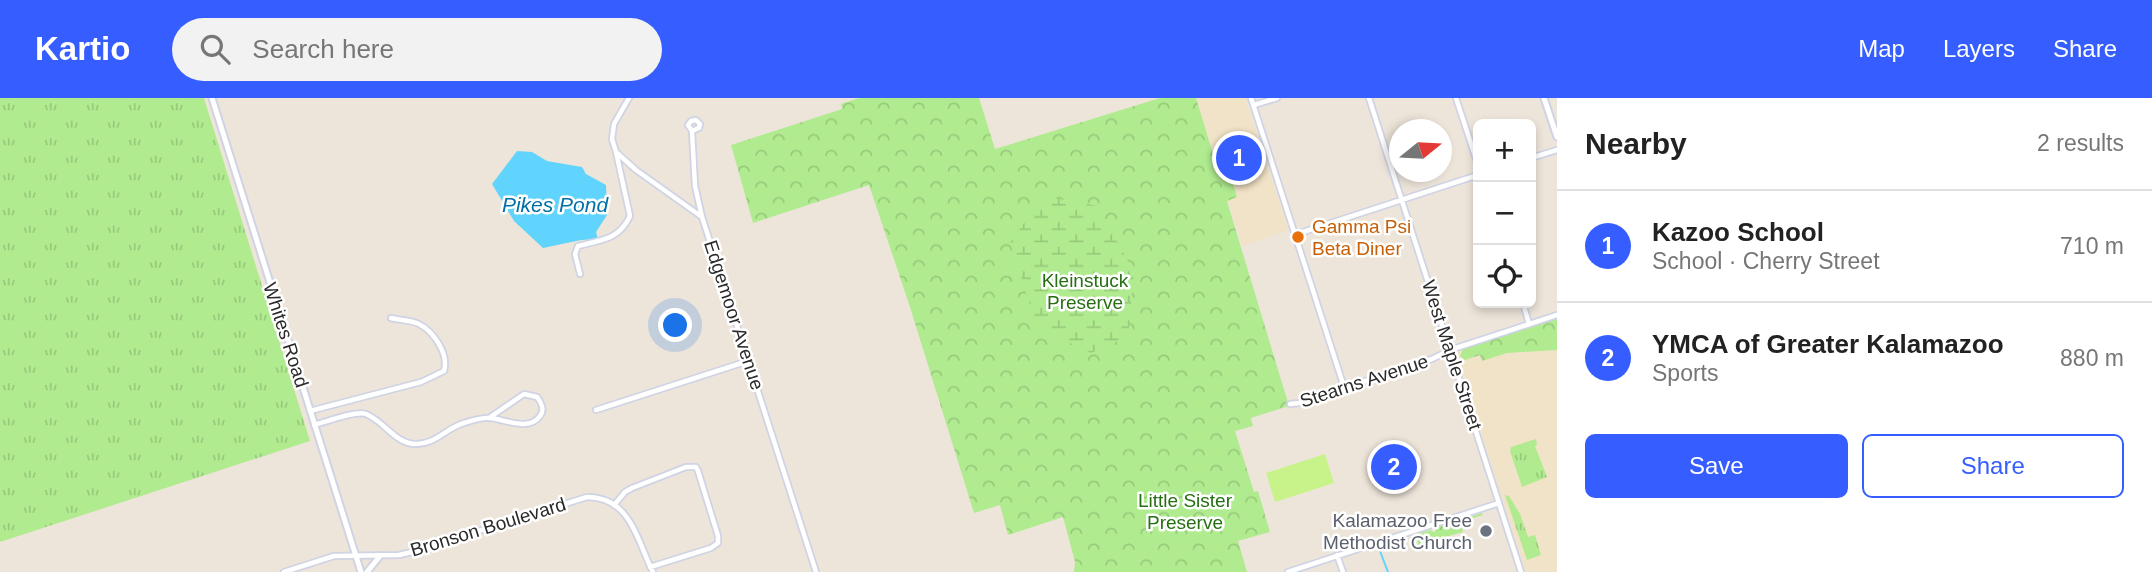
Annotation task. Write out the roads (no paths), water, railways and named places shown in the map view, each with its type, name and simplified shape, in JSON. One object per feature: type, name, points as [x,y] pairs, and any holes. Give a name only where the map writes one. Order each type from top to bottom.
[{"type":"street","name":"Whites Road","points":[[212,98],[361,572]]},
{"type":"street","points":[[580,274],[575,254],[578,246],[610,239],[622,230],[630,216],[612,139],[614,124],[629,98]]},
{"type":"street","points":[[1251,98],[1344,387]]},
{"type":"street","points":[[1254,105],[1277,98]]},
{"type":"street","name":"West Maple Street","points":[[1369,98],[1521,572]]},
{"type":"street","points":[[1456,98],[1473,150]]},
{"type":"street","points":[[1544,98],[1557,137]]},
{"type":"street","points":[[692,131],[695,186],[702,217]]},
{"type":"street","points":[[1536,156],[1557,150]]},
{"type":"street","name":"Edgemoor Avenue","points":[[616,152],[636,170],[702,217],[816,572]]},
{"type":"street","points":[[1294,235],[1473,177]]},
{"type":"street","points":[[1524,308],[1529,324]]},
{"type":"street","name":"Stearns Avenue","points":[[1290,404],[1432,359],[1450,350],[1557,315]]},
{"type":"street","points":[[310,411],[421,382],[444,371],[447,362],[444,351],[420,325],[391,318]]},
{"type":"street","points":[[596,410],[748,361]]},
{"type":"street","points":[[314,425],[365,413],[405,443],[417,444],[438,438],[450,428],[461,424],[489,418],[523,394],[537,397],[542,402],[540,418],[531,423],[508,423],[489,418]]},
{"type":"street","points":[[686,467],[696,467],[718,543],[652,570],[631,521],[615,504],[625,492],[686,467]]},
{"type":"street","name":"Bronson Boulevard","points":[[284,572],[334,556],[380,556],[412,552],[579,499],[600,498],[615,504]]},
{"type":"street","points":[[1288,572],[1499,503]]},
{"type":"street","points":[[1337,555],[1343,572]]},
{"type":"street","points":[[367,572],[380,556]]},
{"type":"water","name":"Pikes Pond","points":[[517,151],[532,152],[547,161],[582,167],[586,174],[606,185],[607,215],[596,232],[598,239],[543,248],[514,221],[492,184]]},
{"type":"waterway","points":[[1380,551],[1388,572]]},
{"type":"place","name":"Kazoo School","points":[[1239,158]]},
{"type":"place","name":"Gamma Psi Beta Diner","points":[[1298,237]]},
{"type":"place","name":"YMCA of Greater Kalamazoo","points":[[1394,467]]},
{"type":"place","name":"Kalamazoo Free Methodist Church","points":[[1486,531]]},
{"type":"park label","name":"Kleinstuck Preserve","points":[[1085,291]]},
{"type":"park label","name":"Little Sister Preserve","points":[[1185,511]]}]
